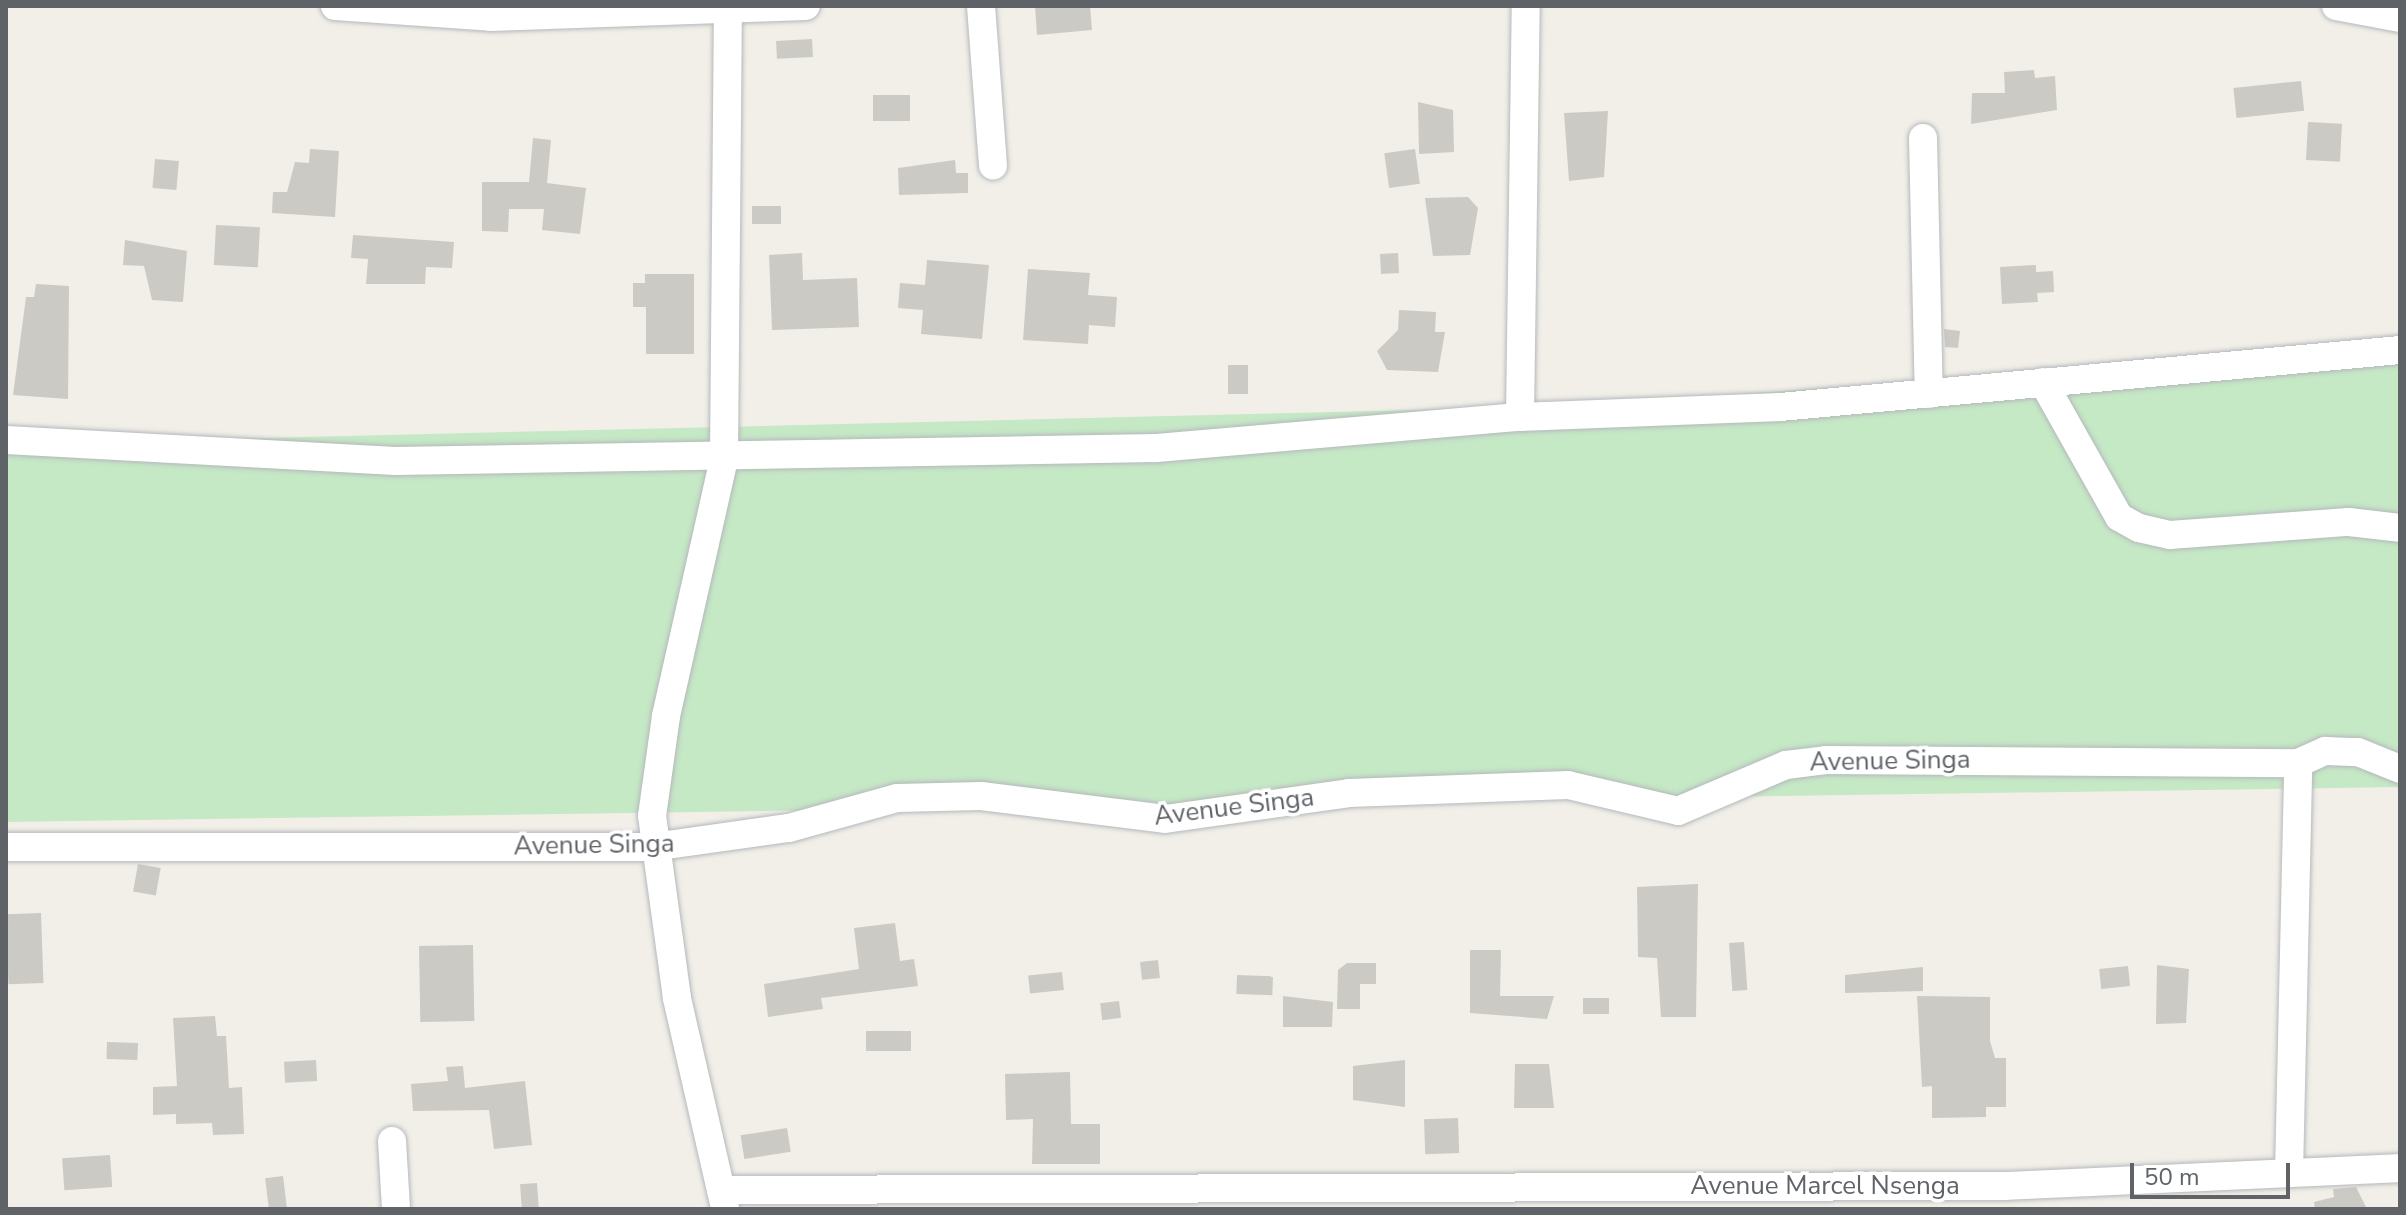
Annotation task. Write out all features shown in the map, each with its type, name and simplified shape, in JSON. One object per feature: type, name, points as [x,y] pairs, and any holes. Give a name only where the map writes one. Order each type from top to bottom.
[{"type":"street","points":[[335,6],[491,17],[642,11],[728,13],[806,6]]},
{"type":"street","points":[[981,6],[993,166]]},
{"type":"street","points":[[1520,417],[1526,6]]},
{"type":"street","points":[[2336,6],[2400,18]]},
{"type":"street","points":[[723,1200],[677,998],[653,847],[666,716],[724,458],[728,13]]},
{"type":"street","points":[[1923,138],[1929,394]]},
{"type":"street","points":[[6,440],[395,461],[724,458],[1156,448],[1520,417],[1929,394],[2400,350]]},
{"type":"street","points":[[2043,382],[2119,517],[2139,528],[2170,535],[2349,522],[2400,528]]},
{"type":"street","name":"Avenue Singa","points":[[6,847],[653,847],[789,828],[897,798],[981,796],[1146,819],[1349,793],[1568,785],[1678,811],[1806,761],[2298,763],[2325,751],[2358,752],[2400,769]]},
{"type":"street","points":[[2289,1173],[2298,763]]},
{"type":"street","points":[[392,1141],[396,1209]]},
{"type":"street","name":"Avenue Marcel Nsenga","points":[[723,1200],[2005,1186],[2400,1168]]},
{"type":"green space","points":[[2400,350],[2400,787],[6,822],[6,438],[225,439],[1541,407]]},
{"type":"building","points":[[1035,6],[1090,6],[1092,30],[1037,35]]},
{"type":"building","points":[[812,39],[813,57],[777,59],[776,41]]},
{"type":"building","points":[[2034,70],[2035,78],[2055,76],[2057,110],[1971,124],[1972,93],[2005,93],[2004,72]]},
{"type":"building","points":[[2301,81],[2304,111],[2237,118],[2233,88]]},
{"type":"building","points":[[873,95],[910,95],[910,121],[873,121]]},
{"type":"building","points":[[1418,102],[1453,110],[1454,152],[1419,154]]},
{"type":"building","points":[[1608,111],[1604,177],[1569,181],[1564,113]]},
{"type":"building","points":[[2308,122],[2342,124],[2340,162],[2306,160]]},
{"type":"building","points":[[533,138],[551,140],[547,183],[586,188],[580,234],[542,230],[544,209],[509,209],[508,232],[482,231],[482,182],[529,182]]},
{"type":"building","points":[[310,149],[339,151],[335,217],[272,213],[273,192],[287,192],[295,162],[309,163]]},
{"type":"building","points":[[1415,149],[1420,184],[1389,188],[1384,153]]},
{"type":"building","points":[[155,159],[179,161],[176,190],[152,188]]},
{"type":"building","points":[[955,160],[956,173],[968,173],[968,193],[899,195],[898,168]]},
{"type":"building","points":[[1468,197],[1478,208],[1470,255],[1433,256],[1425,198]]},
{"type":"building","points":[[752,206],[781,206],[781,224],[752,224]]},
{"type":"building","points":[[216,225],[260,227],[258,267],[214,265]]},
{"type":"building","points":[[353,235],[454,242],[452,268],[426,267],[425,284],[366,284],[368,259],[351,258]]},
{"type":"building","points":[[125,240],[187,251],[183,302],[152,300],[144,266],[123,265]]},
{"type":"building","points":[[802,253],[803,280],[857,278],[859,327],[772,330],[769,255]]},
{"type":"building","points":[[1398,253],[1399,273],[1381,274],[1380,254]]},
{"type":"building","points":[[927,260],[989,265],[982,339],[921,334],[923,310],[898,308],[900,283],[925,285]]},
{"type":"building","points":[[2036,265],[2036,272],[2053,271],[2054,292],[2037,293],[2038,302],[2002,304],[2000,267]]},
{"type":"building","points":[[1028,269],[1090,273],[1088,295],[1117,297],[1115,327],[1089,325],[1088,344],[1023,340]]},
{"type":"building","points":[[645,274],[694,274],[694,354],[646,354],[646,307],[633,307],[633,283],[645,283]]},
{"type":"building","points":[[36,284],[69,286],[68,399],[13,395],[26,297],[34,297]]},
{"type":"building","points":[[1399,310],[1436,312],[1435,332],[1445,332],[1438,372],[1387,370],[1377,351],[1398,330]]},
{"type":"building","points":[[1944,329],[1960,331],[1958,348],[1945,347]]},
{"type":"building","points":[[1228,365],[1248,365],[1248,394],[1228,394]]},
{"type":"building","points":[[138,864],[161,868],[156,896],[133,892]]},
{"type":"building","points":[[1698,884],[1696,1017],[1661,1017],[1657,958],[1638,957],[1637,887]]},
{"type":"building","points":[[41,913],[43,983],[8,984],[6,914]]},
{"type":"building","points":[[895,923],[900,961],[914,959],[918,986],[821,998],[823,1009],[768,1017],[764,984],[859,969],[854,928]]},
{"type":"building","points":[[1744,942],[1747,990],[1732,991],[1729,943]]},
{"type":"building","points":[[473,945],[474,1021],[420,1022],[419,946]]},
{"type":"building","points":[[1470,950],[1501,950],[1500,996],[1554,996],[1547,1019],[1470,1013]]},
{"type":"building","points":[[1158,960],[1160,978],[1142,980],[1140,962]]},
{"type":"building","points":[[1347,963],[1376,963],[1376,984],[1360,984],[1360,1009],[1337,1009],[1338,970]]},
{"type":"building","points":[[2157,965],[2189,969],[2186,1023],[2156,1024]]},
{"type":"building","points":[[2128,966],[2130,986],[2101,989],[2099,969]]},
{"type":"building","points":[[1923,967],[1923,991],[1845,993],[1845,975]]},
{"type":"building","points":[[1062,972],[1064,990],[1030,993],[1028,976]]},
{"type":"building","points":[[1237,975],[1273,976],[1272,995],[1236,994]]},
{"type":"building","points":[[1283,996],[1333,1002],[1332,1027],[1283,1027]]},
{"type":"building","points":[[1917,996],[1990,997],[1990,1041],[1995,1058],[2006,1058],[2006,1107],[1986,1107],[1986,1117],[1932,1118],[1932,1086],[1922,1087]]},
{"type":"building","points":[[1583,998],[1609,998],[1609,1014],[1583,1014]]},
{"type":"building","points":[[1119,1001],[1121,1018],[1102,1020],[1100,1003]]},
{"type":"building","points":[[215,1016],[217,1036],[226,1036],[229,1088],[242,1087],[244,1134],[213,1135],[212,1123],[176,1124],[176,1114],[153,1115],[153,1087],[177,1086],[173,1018]]},
{"type":"building","points":[[866,1031],[911,1031],[911,1051],[866,1051]]},
{"type":"building","points":[[107,1042],[138,1043],[137,1060],[106,1059]]},
{"type":"building","points":[[316,1060],[317,1081],[285,1083],[284,1062]]},
{"type":"building","points":[[1405,1060],[1405,1107],[1353,1100],[1353,1066]]},
{"type":"building","points":[[1515,1064],[1549,1064],[1554,1108],[1514,1108]]},
{"type":"building","points":[[463,1066],[465,1088],[525,1081],[532,1145],[494,1149],[489,1110],[413,1111],[411,1084],[448,1081],[446,1067]]},
{"type":"building","points":[[1070,1072],[1071,1124],[1100,1124],[1100,1164],[1032,1164],[1033,1119],[1006,1120],[1005,1074]]},
{"type":"building","points":[[1458,1118],[1459,1153],[1425,1154],[1424,1119]]},
{"type":"building","points":[[787,1128],[791,1152],[744,1159],[741,1135]]},
{"type":"building","points":[[110,1155],[112,1187],[64,1190],[62,1158]]},
{"type":"building","points":[[283,1176],[287,1209],[269,1209],[265,1178]]},
{"type":"building","points":[[537,1183],[539,1209],[522,1209],[520,1184]]},
{"type":"building","points":[[2356,1187],[2367,1209],[2315,1209],[2314,1202],[2334,1197],[2333,1189]]}]
